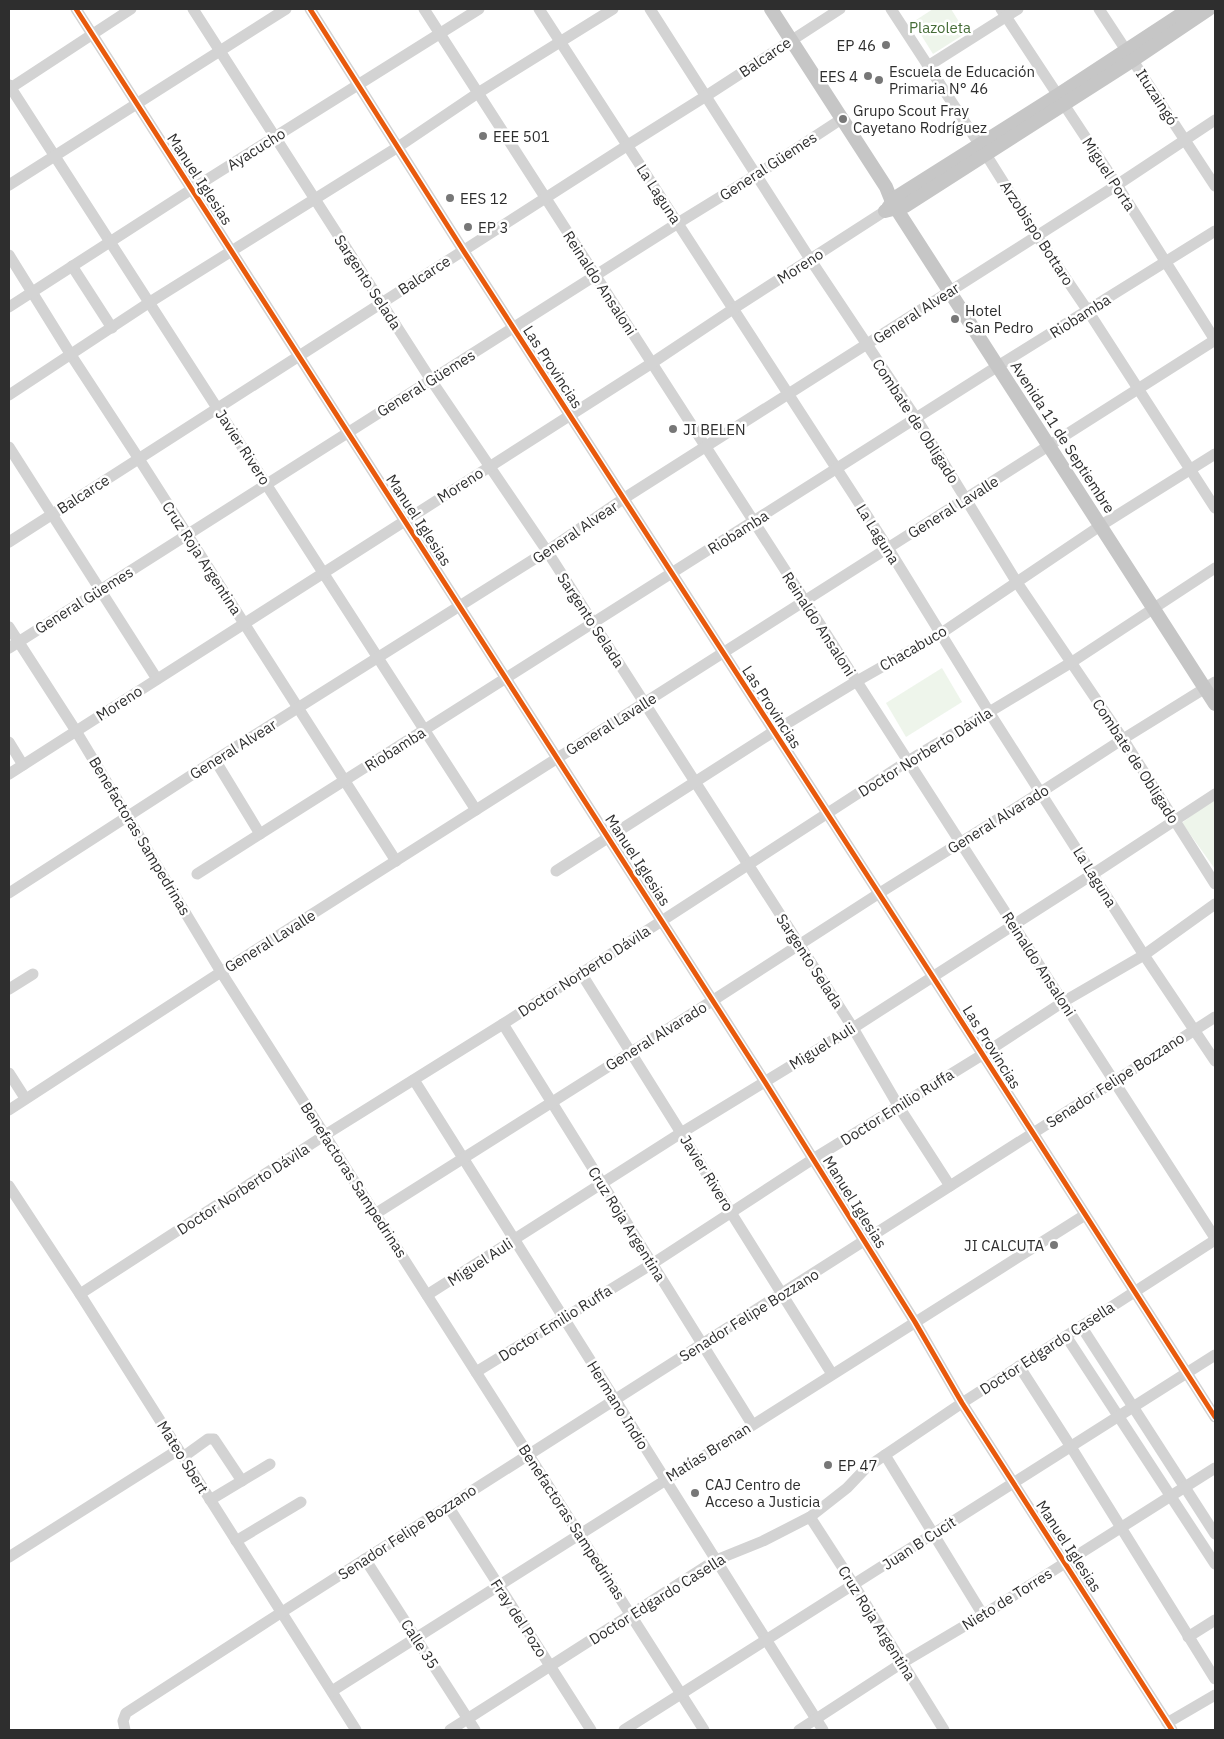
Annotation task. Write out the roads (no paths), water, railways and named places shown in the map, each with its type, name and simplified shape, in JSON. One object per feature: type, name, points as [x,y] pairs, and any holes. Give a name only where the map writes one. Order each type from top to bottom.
[{"type":"main road","name":"Avenida 11 de Septiembre","points":[[772,9],[843,118],[895,204],[1002,364],[1157,606],[1212,686],[1215,704]]},
{"type":"main road","points":[[1130,55],[1189,9]]},
{"type":"main road","points":[[895,204],[1130,55],[1209,9]]},
{"type":"street","name":"Manuel Iglesias","points":[[76,9],[662,920],[915,1322],[962,1403],[1169,1727]]},
{"type":"street","points":[[9,88],[131,9]]},
{"type":"street","name":"Sargento Selada","points":[[193,9],[431,380],[594,623],[799,944],[950,1186]]},
{"type":"street","points":[[9,185],[286,9]]},
{"type":"street","name":"Las Provincias","points":[[310,9],[569,416],[933,977],[1215,1417]]},
{"type":"street","name":"Reinaldo Ansaloni","points":[[424,9],[1215,1239]]},
{"type":"street","name":"Ayacucho","points":[[9,307],[357,84],[479,9]]},
{"type":"street","name":"La Laguna","points":[[539,9],[888,548],[989,712],[1215,1061]]},
{"type":"street","points":[[9,395],[150,302],[613,9]]},
{"type":"street","name":"Combate de Obligado","points":[[650,9],[810,259],[916,418],[1016,581],[1123,739],[1215,884]]},
{"type":"street","name":"Balcarce","points":[[9,542],[840,9]]},
{"type":"street","name":"Arzobispo Bottaro","points":[[891,9],[983,149],[1036,236],[1088,311],[1215,508]]},
{"type":"street","points":[[928,66],[1004,13],[1018,9]]},
{"type":"street","name":"Ituzaingó","points":[[1099,9],[1215,186]]},
{"type":"street","name":"Miguel Porta","points":[[1004,13],[1117,185],[1215,340]]},
{"type":"street","name":"Javier Rivero","points":[[9,88],[55,155],[476,810]]},
{"type":"street","name":"General Güemes","points":[[14,645],[843,118]]},
{"type":"street","name":"General Alvear","points":[[9,893],[215,760],[547,551],[705,446],[867,345],[1215,120]]},
{"type":"street","name":"Moreno","points":[[9,774],[652,363],[895,204]]},
{"type":"street","name":"Riobamba","points":[[197,874],[1215,230]]},
{"type":"street","name":"Cruz Roja Argentina","points":[[9,255],[71,355],[139,458],[396,861]]},
{"type":"street","points":[[72,266],[112,328]]},
{"type":"street","name":"General Lavalle","points":[[9,1110],[221,972],[1215,340]]},
{"type":"street","points":[[9,447],[156,679]]},
{"type":"street","name":"Chacabuco","points":[[556,871],[856,681],[940,634],[1104,523],[1215,454]]},
{"type":"street","name":"Doctor Norberto Dávila","points":[[80,1294],[503,1024],[908,761],[1072,662],[1215,568]]},
{"type":"street","name":"Benefactoras Sampedrinas","points":[[9,627],[14,645],[76,731],[221,972],[704,1730]]},
{"type":"street","name":"General Alvarado","points":[[375,1214],[1123,739],[1212,686]]},
{"type":"street","points":[[9,742],[23,765]]},
{"type":"street","points":[[215,760],[260,834]]},
{"type":"street","name":"Miguel Auli","points":[[427,1296],[681,1133],[933,977],[1215,794]]},
{"type":"street","name":"Doctor Emilio Ruffa","points":[[476,1372],[652,1264],[813,1159],[982,1055],[1063,1002],[1144,954],[1215,904]]},
{"type":"street","name":"Javier Rivero","points":[[581,973],[832,1374]]},
{"type":"street","points":[[9,989],[33,974]]},
{"type":"street","name":"Senador Felipe Bozzano","points":[[124,1730],[123,1721],[126,1713],[1215,1016]]},
{"type":"street","name":"Cruz Roja Argentina","points":[[503,1024],[752,1424]]},
{"type":"street","points":[[9,1073],[25,1098]]},
{"type":"street","name":"Hermano Indio","points":[[414,1080],[823,1730]]},
{"type":"street","name":"Mateo Sbert","points":[[9,1186],[80,1294],[356,1730]]},
{"type":"street","name":"Matías Brenan","points":[[332,1691],[1085,1215]]},
{"type":"street","name":"Doctor Edgardo Casella","points":[[450,1730],[716,1560],[763,1541],[810,1517],[847,1488],[866,1468],[962,1403],[1215,1239]]},
{"type":"street","points":[[1081,1326],[1215,1534]]},
{"type":"street","points":[[1066,1336],[1215,1564]]},
{"type":"street","name":"Juan B Cucit","points":[[624,1730],[1215,1355]]},
{"type":"street","points":[[1019,1366],[1215,1679]]},
{"type":"street","points":[[9,1557],[208,1439],[214,1439],[242,1481]]},
{"type":"street","points":[[885,1455],[983,1614]]},
{"type":"street","points":[[210,1500],[270,1464]]},
{"type":"street","name":"Nieto de Torres","points":[[799,1730],[902,1663],[1215,1468]]},
{"type":"street","points":[[236,1541],[301,1502]]},
{"type":"street","name":"Fray del Pozo","points":[[448,1506],[591,1730]]},
{"type":"street","name":"Cruz Roja Argentina","points":[[810,1517],[944,1730]]},
{"type":"street","name":"Calle 35","points":[[365,1559],[475,1730]]},
{"type":"street","points":[[1188,1637],[1215,1620]]},
{"type":"street","points":[[1169,1727],[1215,1695]]},
{"type":"place","name":"EP 46","points":[[886,45]]},
{"type":"place","name":"EES 4","points":[[868,76]]},
{"type":"place","name":"Escuela de Educación Primaria N° 46","points":[[879,80]]},
{"type":"place","name":"Grupo Scout Fray Cayetano Rodríguez","points":[[843,119]]},
{"type":"place","name":"EEE 501","points":[[483,136]]},
{"type":"place","name":"EES 12","points":[[450,198]]},
{"type":"place","name":"EP 3","points":[[468,227]]},
{"type":"place","name":"Hotel San Pedro","points":[[955,319]]},
{"type":"place","name":"JI BELEN","points":[[673,429]]},
{"type":"place","name":"JI CALCUTA","points":[[1054,1245]]},
{"type":"place","name":"EP 47","points":[[828,1465]]},
{"type":"place","name":"CAJ Centro de Acceso a Justicia","points":[[695,1493]]},
{"type":"park label","name":"Plazoleta","points":[[940,27]]}]
